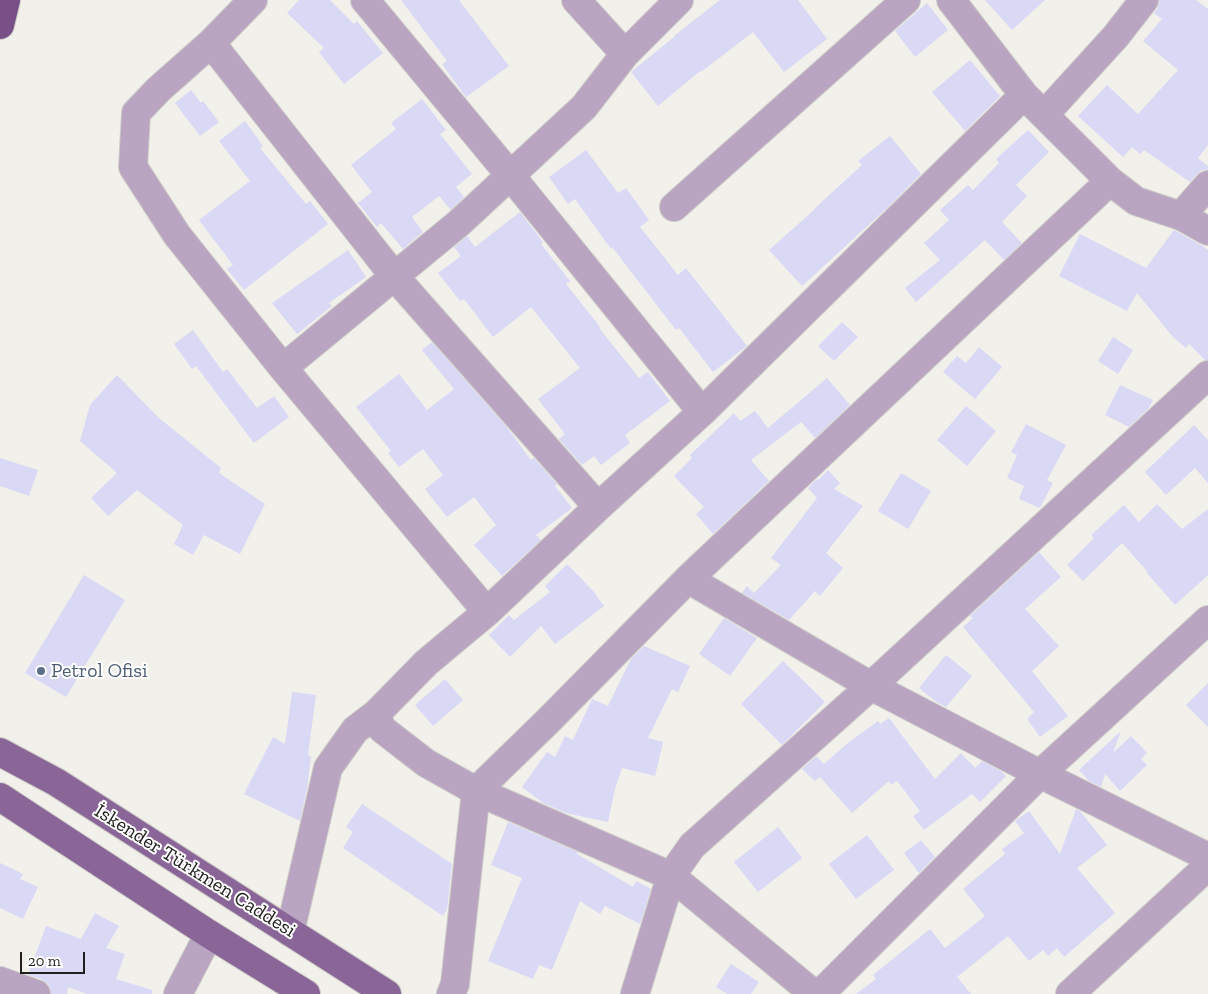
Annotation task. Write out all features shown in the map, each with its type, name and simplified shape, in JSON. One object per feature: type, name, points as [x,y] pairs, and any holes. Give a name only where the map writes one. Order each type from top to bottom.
[{"type":"highway","points":[[0,25],[6,0]]},
{"type":"main road","name":"İskender Türkmen Caddesi","points":[[0,752],[56,782],[388,994]]},
{"type":"main road","points":[[0,797],[209,934],[306,994]]},
{"type":"street","points":[[253,0],[211,43],[159,89],[136,113],[133,167],[177,235],[283,368],[487,612]]},
{"type":"street","points":[[365,0],[702,412]]},
{"type":"street","points":[[576,0],[625,54]]},
{"type":"street","points":[[283,368],[459,223],[584,107],[625,54],[679,0]]},
{"type":"street","points":[[674,206],[906,0]]},
{"type":"street","points":[[951,0],[1024,95],[1110,181],[1136,201],[1181,216],[1208,232]]},
{"type":"street","points":[[1044,114],[1116,36],[1144,0]]},
{"type":"street","points":[[211,43],[394,276],[598,507]]},
{"type":"street","points":[[290,932],[328,768],[355,730],[376,714],[426,663],[487,612],[702,412],[1024,95]]},
{"type":"street","points":[[451,994],[455,984],[476,791],[688,579],[1110,181]]},
{"type":"street","points":[[1181,216],[1208,184]]},
{"type":"street","points":[[635,994],[671,876],[692,846],[871,686],[1208,375]]},
{"type":"street","points":[[688,579],[871,686],[1040,774],[1208,857]]},
{"type":"street","points":[[820,994],[1040,774],[1208,620]]},
{"type":"street","points":[[376,714],[382,729],[397,741],[426,763],[476,791],[671,876],[814,994]]},
{"type":"street","points":[[1070,994],[1208,866]]},
{"type":"street","points":[[178,994],[209,934]]},
{"type":"street","points":[[0,981],[36,994]]},
{"type":"building","points":[[299,0],[330,0],[354,24],[357,21],[383,53],[344,84],[319,52],[324,48],[287,13]]},
{"type":"building","points":[[401,0],[459,0],[509,66],[466,97],[442,64],[447,61]]},
{"type":"building","points":[[720,0],[798,0],[827,39],[784,72],[753,32],[700,71],[658,106],[631,72]]},
{"type":"building","points":[[985,0],[1045,0],[1012,30]]},
{"type":"building","points":[[1159,0],[1196,0],[1208,9],[1208,145],[1198,158],[1208,166],[1208,170],[1202,170],[1190,182],[1144,150],[1140,154],[1132,147],[1123,157],[1078,116],[1107,85],[1138,114],[1178,70],[1143,41],[1162,19],[1154,13]]},
{"type":"building","points":[[927,3],[948,30],[915,57],[895,31]]},
{"type":"building","points":[[970,60],[1000,96],[965,131],[932,92]]},
{"type":"building","points":[[191,90],[201,103],[203,101],[219,122],[200,136],[175,103]]},
{"type":"building","points":[[422,99],[446,130],[440,134],[472,174],[456,187],[464,197],[451,210],[439,196],[412,217],[423,232],[403,249],[381,223],[377,227],[358,203],[372,192],[351,165],[396,129],[391,123]]},
{"type":"building","points":[[245,121],[263,146],[260,148],[306,204],[310,201],[328,224],[244,290],[227,269],[233,265],[199,220],[250,181],[219,141]]},
{"type":"building","points":[[1028,130],[1049,152],[1016,185],[1027,196],[1002,222],[1022,243],[1004,260],[985,240],[916,302],[905,288],[940,260],[924,243],[949,220],[940,210],[968,185],[973,190],[999,163],[996,159]]},
{"type":"building","points":[[890,136],[921,174],[885,210],[802,286],[769,250],[862,165],[858,161]]},
{"type":"building","points":[[586,150],[618,193],[626,188],[649,220],[640,227],[678,275],[686,268],[747,346],[713,372],[679,328],[676,330],[612,247],[611,249],[575,199],[568,204],[549,177]]},
{"type":"building","points":[[520,212],[543,242],[541,244],[570,281],[566,284],[599,328],[639,378],[648,372],[670,401],[625,435],[630,443],[601,465],[594,456],[582,465],[559,439],[565,434],[538,399],[580,368],[531,307],[493,337],[464,299],[460,301],[438,273],[461,256],[454,247],[467,236],[475,247]]},
{"type":"building","points":[[1174,230],[1208,250],[1208,360],[1205,360],[1189,344],[1186,348],[1173,337],[1137,293],[1127,311],[1059,276],[1080,234],[1146,268]]},
{"type":"building","points":[[348,250],[366,277],[329,303],[332,306],[297,334],[272,303]]},
{"type":"building","points":[[842,322],[858,337],[834,361],[818,346]]},
{"type":"building","points":[[193,330],[223,372],[227,369],[257,408],[274,396],[289,417],[254,443],[196,366],[192,369],[174,344]]},
{"type":"building","points":[[1113,337],[1133,350],[1118,374],[1098,361]]},
{"type":"building","points":[[432,342],[506,426],[531,460],[534,458],[557,484],[555,486],[572,508],[536,535],[541,540],[502,576],[474,545],[496,525],[474,497],[447,517],[425,489],[443,475],[423,449],[399,467],[388,453],[391,451],[356,407],[399,374],[427,410],[454,389],[422,350]]},
{"type":"building","points":[[979,347],[1002,367],[975,399],[943,372],[957,356],[966,363]]},
{"type":"building","points":[[117,375],[159,418],[221,468],[219,473],[265,504],[240,554],[204,535],[193,555],[174,544],[183,525],[137,490],[108,516],[91,498],[117,473],[80,441],[90,405]]},
{"type":"building","points":[[827,378],[850,405],[815,438],[801,422],[751,460],[769,481],[713,534],[696,514],[704,507],[674,476],[692,458],[690,455],[734,413],[740,421],[755,411],[768,428]]},
{"type":"building","points":[[1120,385],[1153,400],[1149,408],[1129,427],[1105,415]]},
{"type":"building","points":[[966,406],[996,431],[967,466],[937,440]]},
{"type":"building","points":[[1026,424],[1066,445],[1047,480],[1053,483],[1040,508],[1019,499],[1024,486],[1007,478],[1017,455],[1011,452]]},
{"type":"building","points":[[1194,425],[1208,440],[1208,483],[1195,468],[1166,495],[1145,472]]},
{"type":"building","points":[[0,458],[38,470],[29,496],[0,486]]},
{"type":"building","points":[[828,470],[840,483],[834,489],[863,506],[826,553],[843,568],[820,596],[815,591],[789,620],[742,593],[747,586],[754,593],[781,565],[771,558],[817,498],[808,488]]},
{"type":"building","points":[[901,473],[931,491],[908,529],[878,511]]},
{"type":"building","points":[[1157,504],[1182,529],[1208,509],[1208,575],[1175,605],[1122,543],[1083,581],[1067,565],[1094,538],[1091,535],[1124,505],[1139,522]]},
{"type":"building","points":[[1039,552],[1061,577],[1025,609],[1059,646],[1032,671],[1068,716],[1040,737],[1027,719],[1034,712],[963,627],[973,618],[970,616],[972,614]]},
{"type":"building","points":[[567,564],[595,593],[604,606],[555,644],[541,626],[510,657],[489,635],[509,615],[514,620],[550,592],[545,586]]},
{"type":"building","points":[[84,575],[125,600],[66,697],[25,673]]},
{"type":"building","points":[[724,618],[757,638],[730,676],[699,654]]},
{"type":"building","points":[[644,646],[690,666],[678,692],[672,689],[648,738],[663,742],[655,776],[622,768],[615,789],[608,822],[566,813],[543,803],[522,787],[547,752],[555,757],[565,736],[573,740],[592,699],[608,706],[631,659]]},
{"type":"building","points":[[946,655],[972,676],[946,707],[919,688]]},
{"type":"building","points":[[783,661],[825,702],[782,745],[741,704]]},
{"type":"building","points":[[445,679],[463,700],[433,726],[415,705]]},
{"type":"building","points":[[1208,683],[1208,727],[1186,705]]},
{"type":"building","points":[[292,692],[316,695],[308,755],[311,756],[307,789],[300,821],[244,794],[273,737],[285,744]]},
{"type":"building","points":[[889,718],[935,779],[961,753],[975,768],[982,761],[1001,771],[1006,776],[980,802],[972,794],[924,830],[913,816],[920,811],[897,781],[891,785],[889,781],[852,813],[820,777],[815,781],[802,769],[816,756],[824,764],[849,742],[878,721],[880,724]]},
{"type":"building","points":[[1121,731],[1113,753],[1131,736],[1147,753],[1141,759],[1147,765],[1120,791],[1105,774],[1101,787],[1089,781],[1079,770]]},
{"type":"building","points":[[362,804],[452,864],[447,909],[443,916],[343,848],[353,832],[346,827]]},
{"type":"building","points":[[1076,809],[1080,811],[1107,845],[1077,868],[1115,913],[1064,957],[1057,948],[1048,956],[1043,950],[1029,961],[1008,936],[957,977],[971,994],[856,994],[876,979],[873,975],[930,929],[945,948],[985,916],[963,889],[1005,854],[1002,849],[1024,833],[1015,821],[1029,811],[1060,854]]},
{"type":"building","points":[[508,822],[578,852],[577,854],[633,887],[636,881],[651,889],[640,924],[605,906],[600,914],[580,901],[552,970],[539,965],[533,979],[488,961],[522,878],[491,865]]},
{"type":"building","points":[[778,827],[802,858],[758,892],[734,862]]},
{"type":"building","points":[[867,835],[894,870],[856,899],[829,864]]},
{"type":"building","points":[[921,840],[935,857],[919,873],[904,853]]},
{"type":"building","points":[[0,863],[23,874],[20,879],[38,887],[23,919],[0,908]]},
{"type":"building","points":[[95,913],[119,926],[106,948],[125,954],[116,979],[152,990],[152,994],[87,994],[68,987],[67,994],[51,994],[48,984],[41,979],[28,975],[46,926],[81,939]]},
{"type":"building","points":[[731,964],[759,982],[751,994],[727,994],[716,987]]},
{"type":"place","name":"Petrol Ofisi","points":[[41,671]]}]
